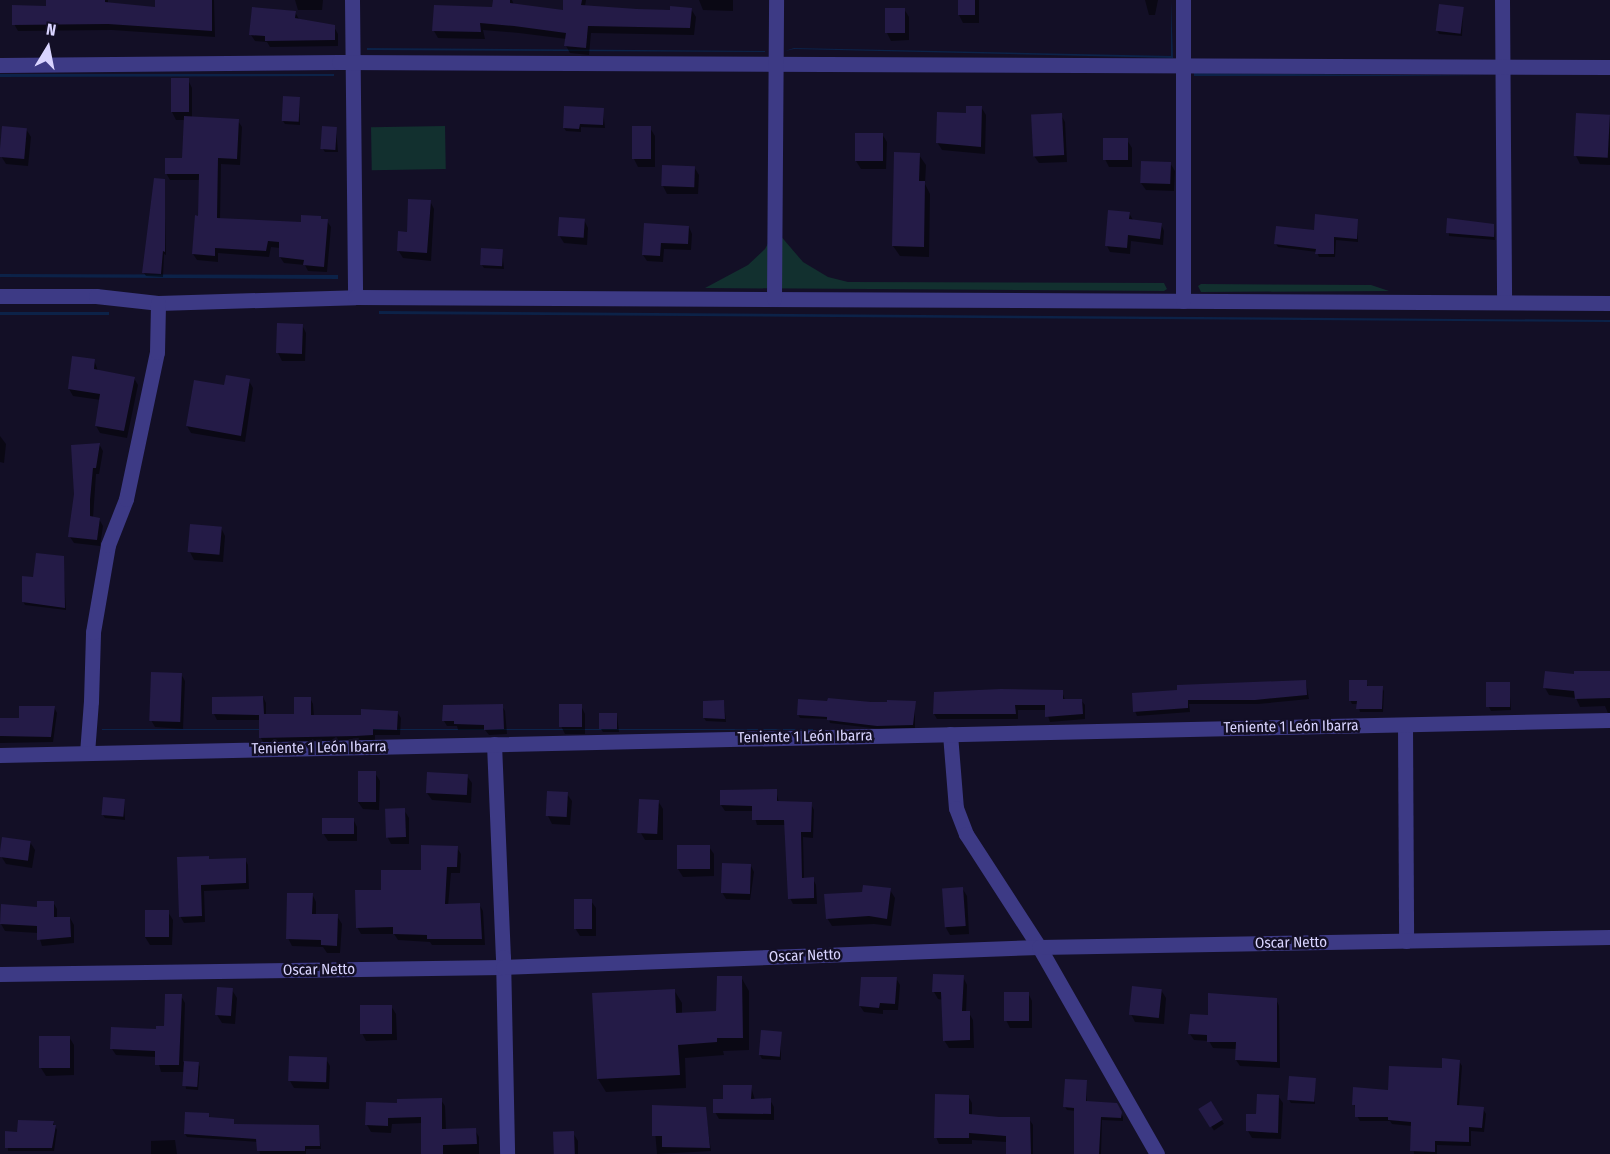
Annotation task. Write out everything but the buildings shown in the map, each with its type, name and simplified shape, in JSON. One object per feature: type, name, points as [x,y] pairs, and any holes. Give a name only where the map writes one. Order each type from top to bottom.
[{"type":"street","points":[[352,0],[355,297]]},
{"type":"street","points":[[774,299],[776,0]]},
{"type":"street","points":[[1183,0],[1183,301]]},
{"type":"street","points":[[1502,0],[1504,302]]},
{"type":"street","points":[[0,65],[353,62],[1610,66]]},
{"type":"street","points":[[0,296],[96,296],[158,303],[355,297],[1610,303]]},
{"type":"street","points":[[87,753],[93,632],[108,545],[126,499],[157,352],[158,303]]},
{"type":"street","name":"Teniente 1 León Ibarra","points":[[0,754],[1610,720]]},
{"type":"street","points":[[1405,724],[1406,940]]},
{"type":"street","points":[[950,734],[956,808],[966,834],[1039,947],[1157,1154]]},
{"type":"street","points":[[494,744],[503,967],[507,1154]]},
{"type":"street","name":"Oscar Netto","points":[[0,974],[503,967],[1039,947],[1610,937]]},
{"type":"green space","points":[[445,126],[446,169],[372,170],[371,127]]},
{"type":"green space","points":[[779,234],[803,262],[828,277],[848,282],[1164,283],[1167,289],[1164,291],[705,288],[748,265],[765,249],[771,238]]},
{"type":"green space","points":[[1201,284],[1371,285],[1389,291],[1201,292],[1198,286]]},
{"type":"water","points":[[1171,0],[1173,58],[794,49],[785,51],[794,48],[1171,56]]},
{"type":"water","points":[[367,48],[765,51],[765,52],[367,50]]},
{"type":"water","points":[[1194,73],[1489,76],[1194,76]]},
{"type":"water","points":[[0,74],[334,74],[334,76],[0,77]]},
{"type":"water","points":[[0,274],[338,275],[338,279],[0,277]]},
{"type":"water","points":[[379,311],[1610,320],[1610,322],[379,314]]},
{"type":"water","points":[[0,312],[109,312],[109,315],[0,315]]},
{"type":"water","points":[[813,729],[813,730],[102,730]]}]
